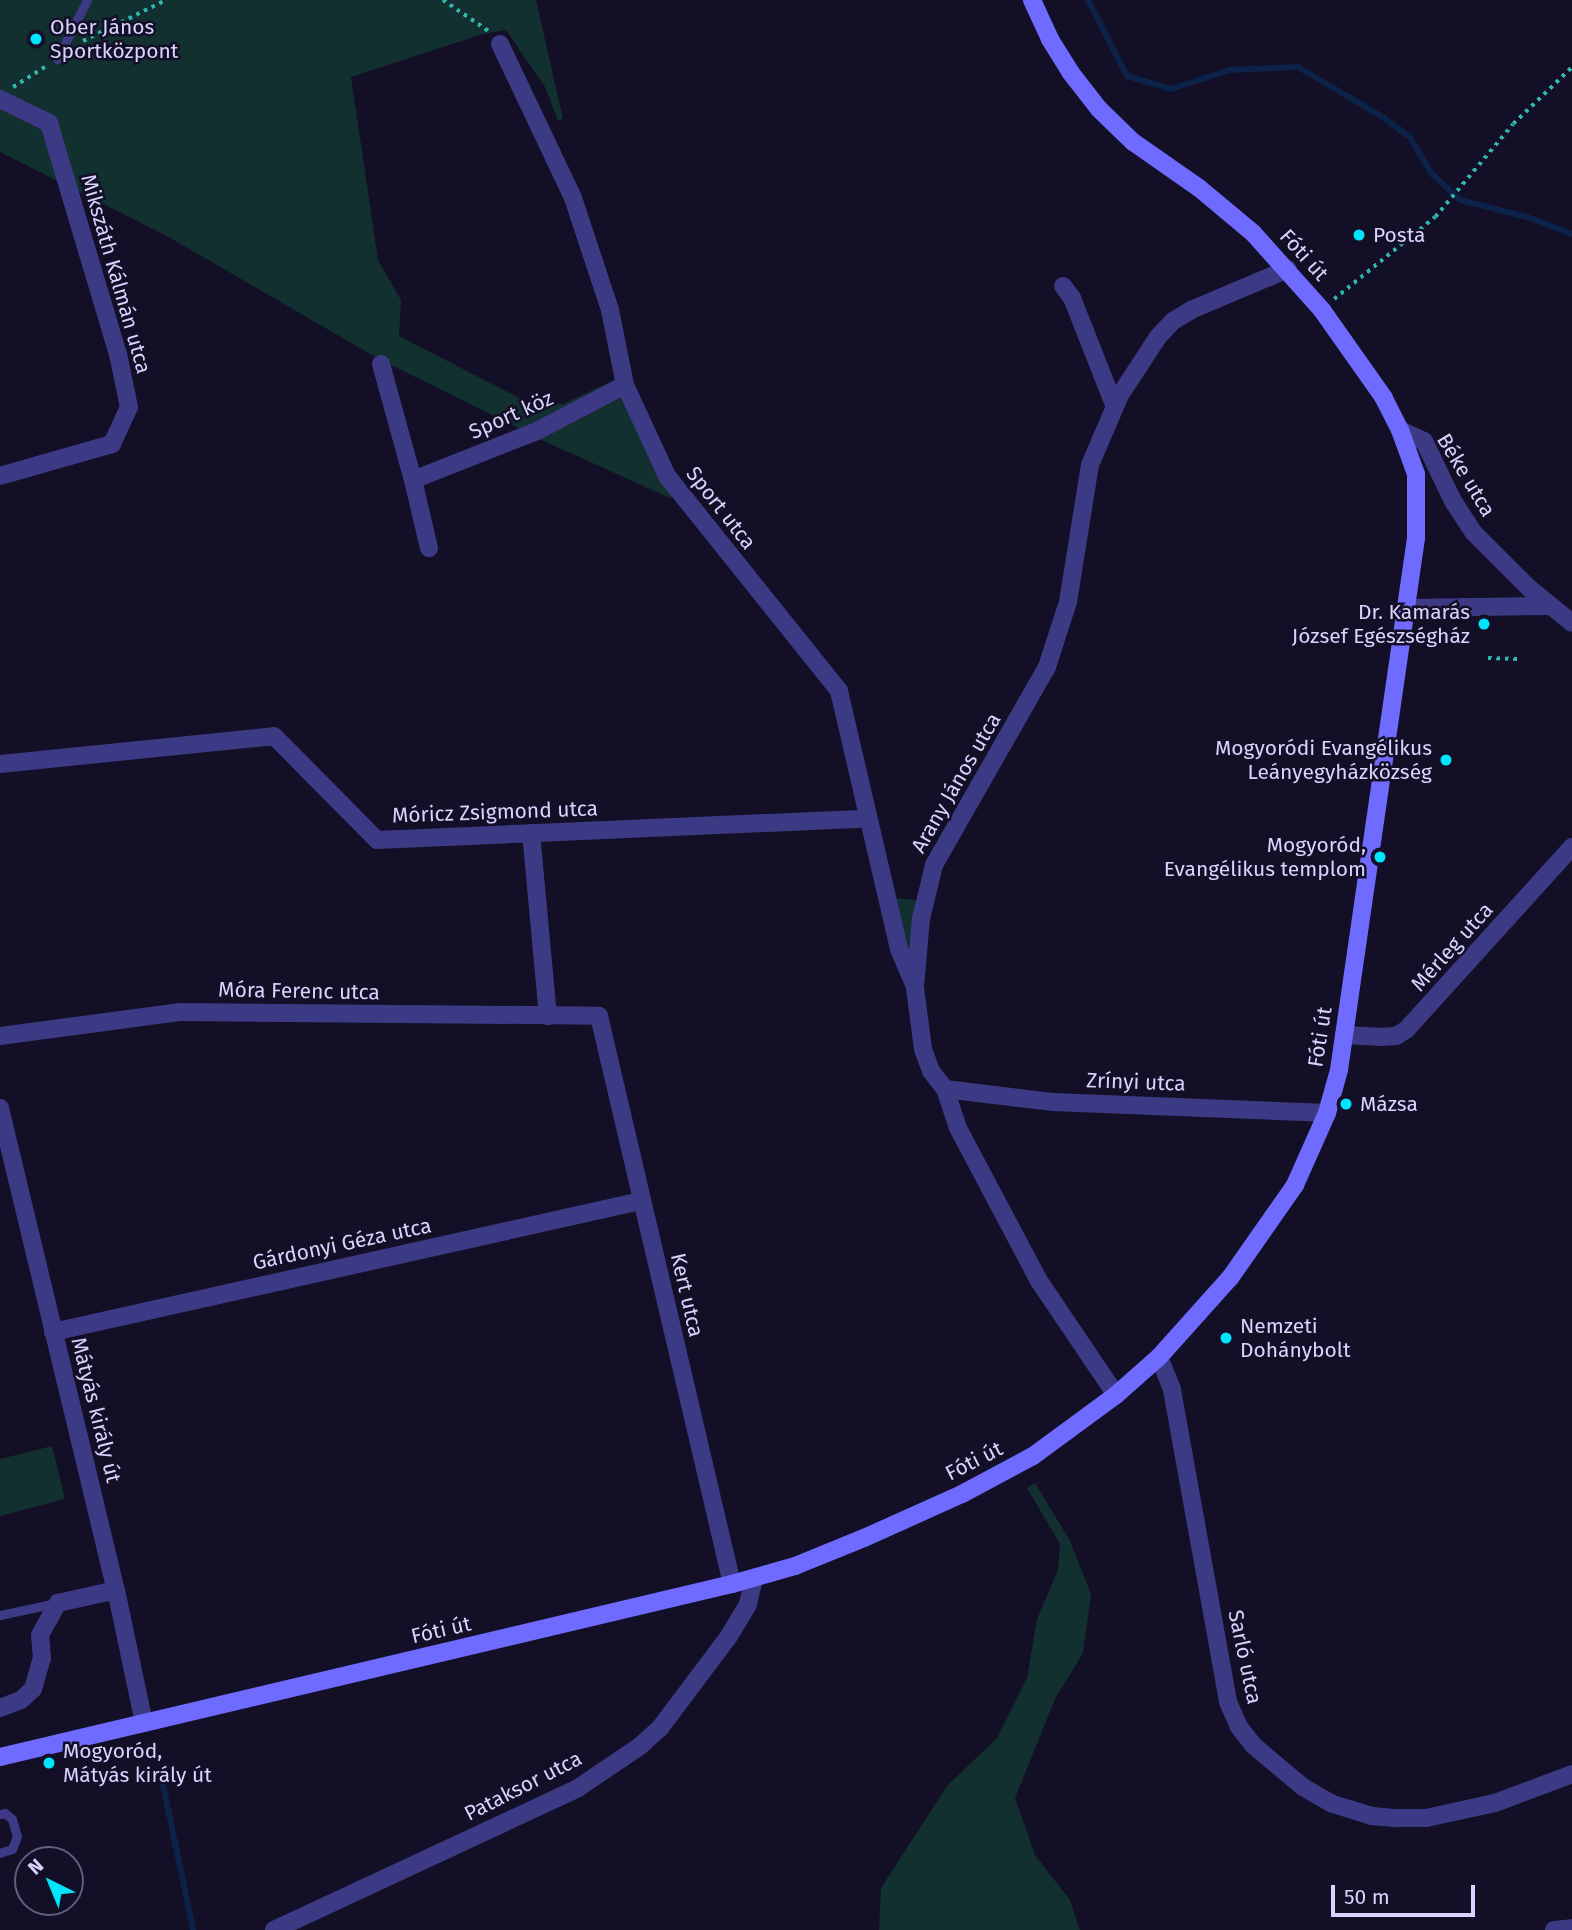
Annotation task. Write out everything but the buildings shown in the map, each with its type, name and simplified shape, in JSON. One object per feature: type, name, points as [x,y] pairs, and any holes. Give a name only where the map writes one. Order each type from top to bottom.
[{"type":"main road","name":"Fóti út","points":[[0,1757],[733,1584],[830,1553],[962,1494],[1033,1456],[1116,1395],[1159,1357],[1222,1288],[1259,1241],[1295,1185],[1327,1113],[1345,1035],[1416,538],[1416,474],[1400,430],[1367,371],[1322,310],[1288,269],[1228,211],[1133,142],[1099,109],[1064,62],[1032,0]]},
{"type":"street","name":"Sport utca","points":[[500,44],[573,198],[610,310],[625,385],[667,476],[839,691],[899,949],[915,987]]},
{"type":"street","name":"Mikszáth Kálmán utca","points":[[0,99],[49,123],[118,354],[129,407],[112,444],[0,476]]},
{"type":"street","name":"Arany János utca","points":[[1116,1395],[1039,1281],[958,1128],[945,1089],[936,1081],[923,1049],[915,987],[921,919],[928,882],[943,848],[1047,667],[1068,602],[1090,465],[1115,407],[1158,337],[1173,321],[1191,310],[1288,269]]},
{"type":"street","points":[[1063,286],[1072,298],[1115,407]]},
{"type":"street","points":[[381,364],[429,548]]},
{"type":"street","name":"Sport köz","points":[[413,480],[537,431],[625,385]]},
{"type":"street","name":"Béke utca","points":[[1400,430],[1424,441],[1453,500],[1474,533],[1549,606],[1572,623]]},
{"type":"street","points":[[1405,608],[1549,606]]},
{"type":"street","name":"Móricz Zsigmond utca","points":[[0,764],[274,736],[377,840],[867,818]]},
{"type":"street","points":[[531,834],[548,1016]]},
{"type":"street","name":"Mérleg utca","points":[[1345,1035],[1396,1036],[1406,1030],[1572,847]]},
{"type":"street","name":"Móra Ferenc utca","points":[[0,1036],[179,1012],[599,1016]]},
{"type":"street","name":"Kert utca","points":[[599,1016],[733,1584]]},
{"type":"street","name":"Zrínyi utca","points":[[945,1089],[1054,1102],[1327,1113]]},
{"type":"street","name":"Mátyás király út","points":[[0,1108],[116,1590],[145,1723]]},
{"type":"street","name":"Gárdonyi Géza utca","points":[[53,1332],[641,1201]]},
{"type":"street","name":"Sarló utca","points":[[1159,1357],[1172,1390],[1188,1466],[1220,1667],[1238,1727],[1254,1745],[1303,1787],[1333,1804],[1372,1816],[1426,1818],[1495,1803],[1572,1774]]},
{"type":"street","name":"Pataksor utca","points":[[274,1930],[578,1788],[640,1746],[660,1728],[730,1636],[748,1604],[754,1578]]},
{"type":"street","points":[[0,1708],[21,1700],[33,1689],[41,1665],[40,1635],[58,1603],[116,1590]]},
{"type":"street","points":[[1554,1930],[1572,1928]]},
{"type":"lane","points":[[57,59],[87,0]]},
{"type":"lane","points":[[0,1615],[58,1603]]},
{"type":"lane","points":[[0,1814],[5,1813],[12,1819],[17,1836],[12,1849],[0,1853]]},
{"type":"path","points":[[443,0],[489,30],[500,44]]},
{"type":"path","points":[[1322,310],[1435,217],[1513,124],[1572,67]]},
{"type":"path","points":[[1488,658],[1518,659]]},
{"type":"green space","points":[[0,0],[536,0],[563,119],[558,120],[545,87],[506,30],[483,34],[351,77],[378,260],[401,300],[399,336],[525,401],[563,404],[614,380],[676,494],[670,498],[548,443],[377,358],[167,236],[0,152]]},
{"type":"green space","points":[[892,898],[918,900],[912,969]]},
{"type":"green space","points":[[52,1446],[65,1499],[0,1516],[0,1459]]},
{"type":"green space","points":[[1035,1483],[1069,1539],[1091,1594],[1083,1653],[1055,1699],[1015,1798],[1035,1855],[1070,1900],[1080,1930],[879,1930],[881,1888],[947,1786],[997,1738],[1027,1678],[1037,1619],[1058,1570],[1060,1544],[1027,1488]]},
{"type":"waterway","points":[[1088,0],[1127,76],[1171,89],[1229,70],[1298,67],[1381,116],[1409,136],[1432,174],[1460,200],[1530,218],[1572,234]]},
{"type":"waterway","points":[[161,1775],[193,1930]]},
{"type":"place","name":"Ober János Sportközpont","points":[[36,39]]},
{"type":"place","name":"Posta","points":[[1359,235]]},
{"type":"place","name":"Dr. Kamarás József Egészségház","points":[[1484,624]]},
{"type":"place","name":"Mogyoródi Evangélikus Leányegyházközség","points":[[1446,760]]},
{"type":"place","name":"Mogyoród, Evangélikus templom","points":[[1380,857]]},
{"type":"place","name":"Mázsa","points":[[1346,1104]]},
{"type":"place","name":"Nemzeti Dohánybolt","points":[[1226,1338]]},
{"type":"place","name":"Mogyoród, Mátyás király út","points":[[49,1763]]}]
